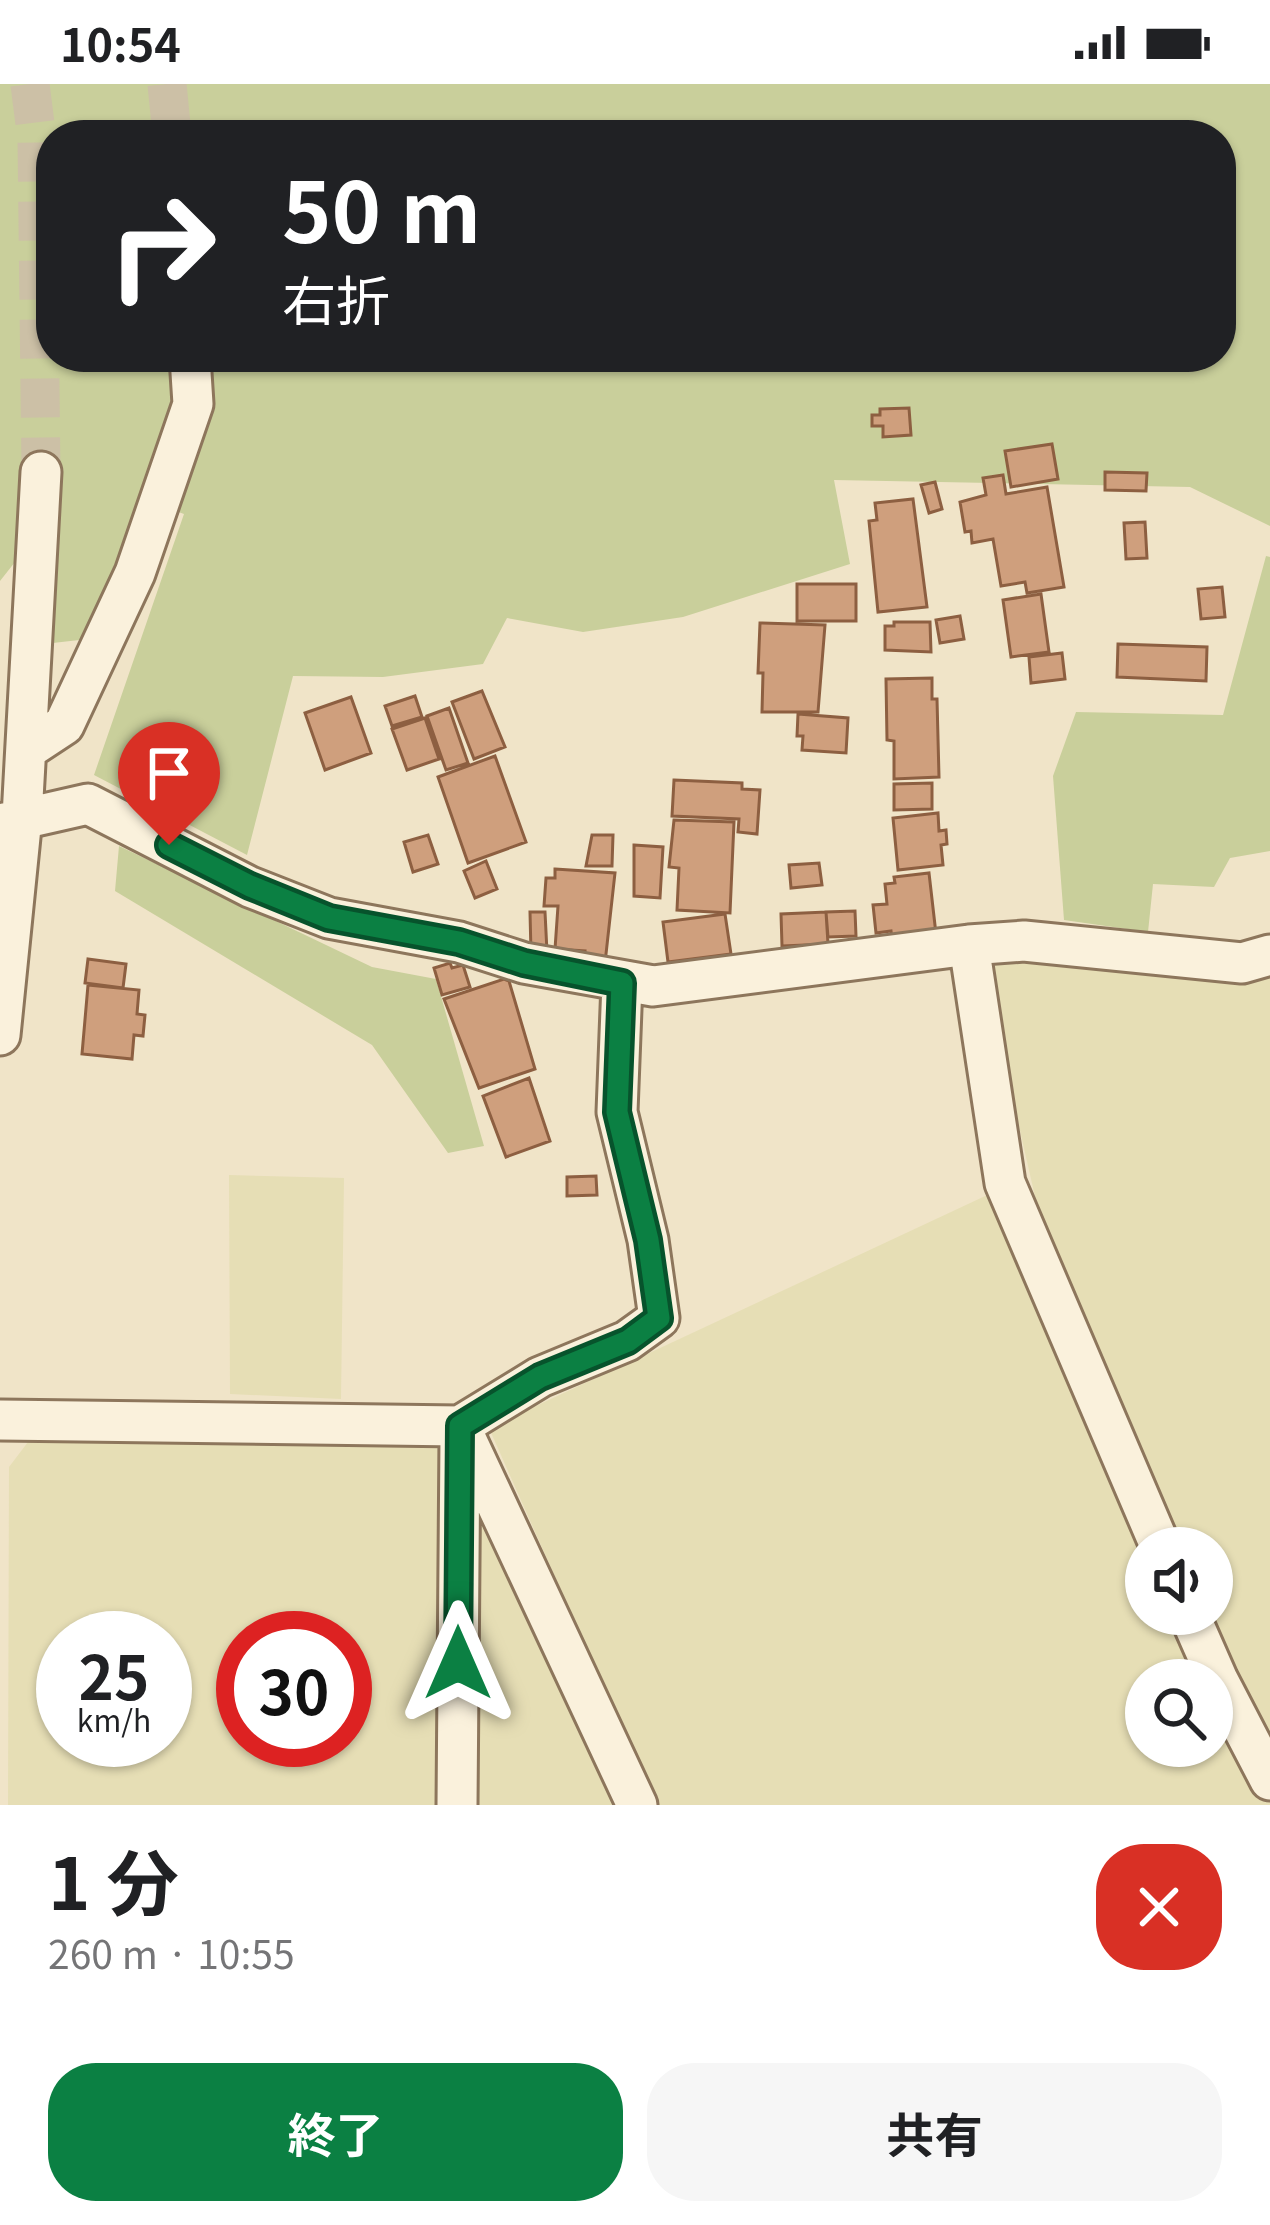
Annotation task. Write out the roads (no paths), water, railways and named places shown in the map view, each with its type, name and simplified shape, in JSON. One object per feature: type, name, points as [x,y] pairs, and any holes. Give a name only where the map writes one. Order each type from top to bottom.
[{"type":"street","points":[[26,750],[64,724],[135,573],[193,404],[191,372]]},
{"type":"street","points":[[0,1035],[11,821],[26,750],[40,472]]},
{"type":"street","points":[[11,821],[88,804],[250,886],[329,918],[459,942],[524,963],[622,983],[653,986],[968,945],[1062,944],[1242,963],[1270,955]]},
{"type":"street","points":[[968,945],[1005,1183],[1152,1527]]},
{"type":"street","points":[[0,1420],[460,1426],[540,1377],[628,1341],[659,1318],[648,1240],[617,1112],[622,983]]},
{"type":"street","points":[[457,1805],[460,1426]]},
{"type":"street","points":[[460,1426],[637,1805]]},
{"type":"street","points":[[1198,1635],[1270,1780]]},
{"type":"tunnel","points":[[30,84],[36,132]]},
{"type":"tunnel","points":[[167,84],[171,120]]},
{"type":"tunnel","points":[[40,372],[41,472]]}]
